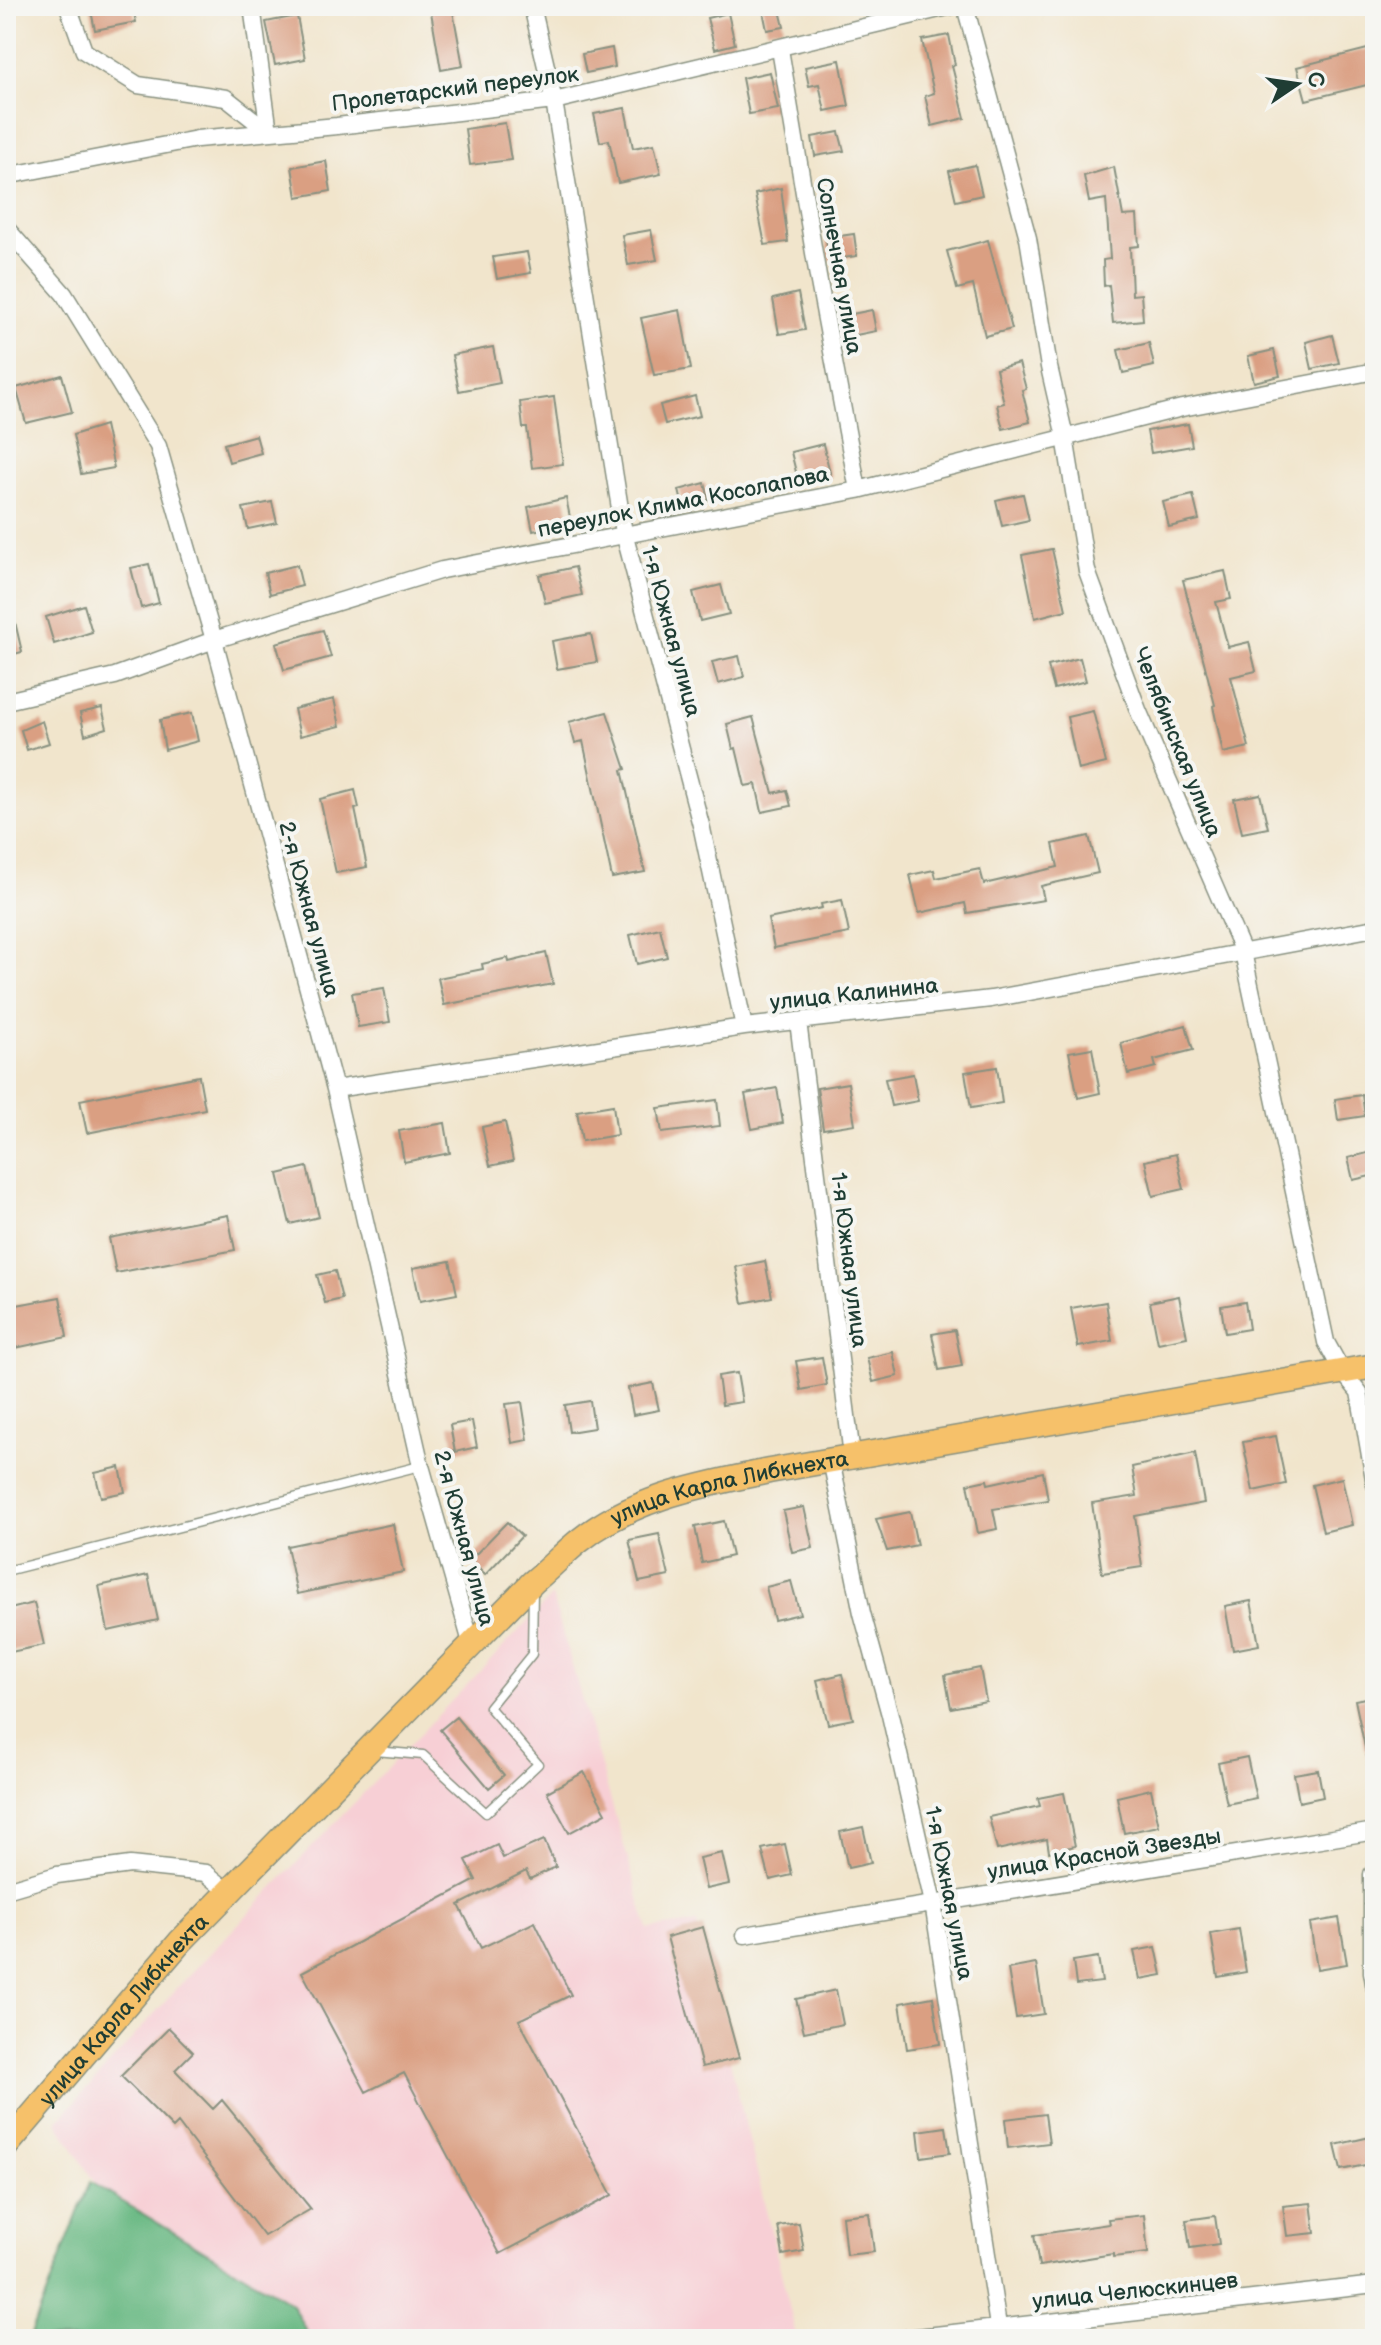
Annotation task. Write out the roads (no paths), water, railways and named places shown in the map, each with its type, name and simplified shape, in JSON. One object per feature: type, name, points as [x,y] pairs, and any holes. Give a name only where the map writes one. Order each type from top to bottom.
[{"type":"main road","name":"улица Карла Либкнехта","points":[[13,2137],[180,1942],[533,1582],[580,1540],[646,1501],[687,1488],[842,1458],[1375,1366]]},
{"type":"street","points":[[68,6],[84,51],[138,85],[226,98],[269,132]]},
{"type":"street","points":[[252,6],[269,132]]},
{"type":"street","name":"1-я Южная улица","points":[[532,6],[554,101],[624,533],[702,829],[744,1027]]},
{"type":"street","name":"Пролетарский переулок","points":[[6,176],[197,139],[554,101],[952,6]]},
{"type":"street","name":"Челябинская улица","points":[[965,6],[1028,238],[1087,571],[1138,710],[1243,952],[1326,1342],[1342,1371],[1359,1392],[1375,1485]]},
{"type":"street","name":"Солнечная улица","points":[[780,49],[858,490]]},
{"type":"street","name":"2-я Южная улица","points":[[6,228],[64,294],[158,446],[214,640],[335,1089],[421,1466],[472,1646]]},
{"type":"street","name":"переулок Клима Косолапова","points":[[6,701],[115,676],[214,640],[442,570],[858,490],[1182,408],[1375,371]]},
{"type":"street","name":"улица Калинина","points":[[335,1089],[744,1027],[991,999],[1375,928]]},
{"type":"street","name":"1-я Южная улица","points":[[798,1021],[842,1458],[862,1613],[890,1715],[933,1903],[999,2333]]},
{"type":"street","name":"улица Красной Звезды","points":[[745,1935],[1375,1831]]},
{"type":"street","points":[[6,1890],[57,1875],[130,1865],[206,1873],[229,1892]]},
{"type":"street","points":[[1375,1871],[1372,1874],[1375,1989]]},
{"type":"street","name":"улица Челюскинцев","points":[[900,2339],[999,2333],[1375,2285]]},
{"type":"lane","points":[[6,1571],[421,1466]]},
{"type":"lane","points":[[366,1751],[423,1755],[486,1813],[538,1764],[489,1707],[532,1654],[533,1582]]}]
